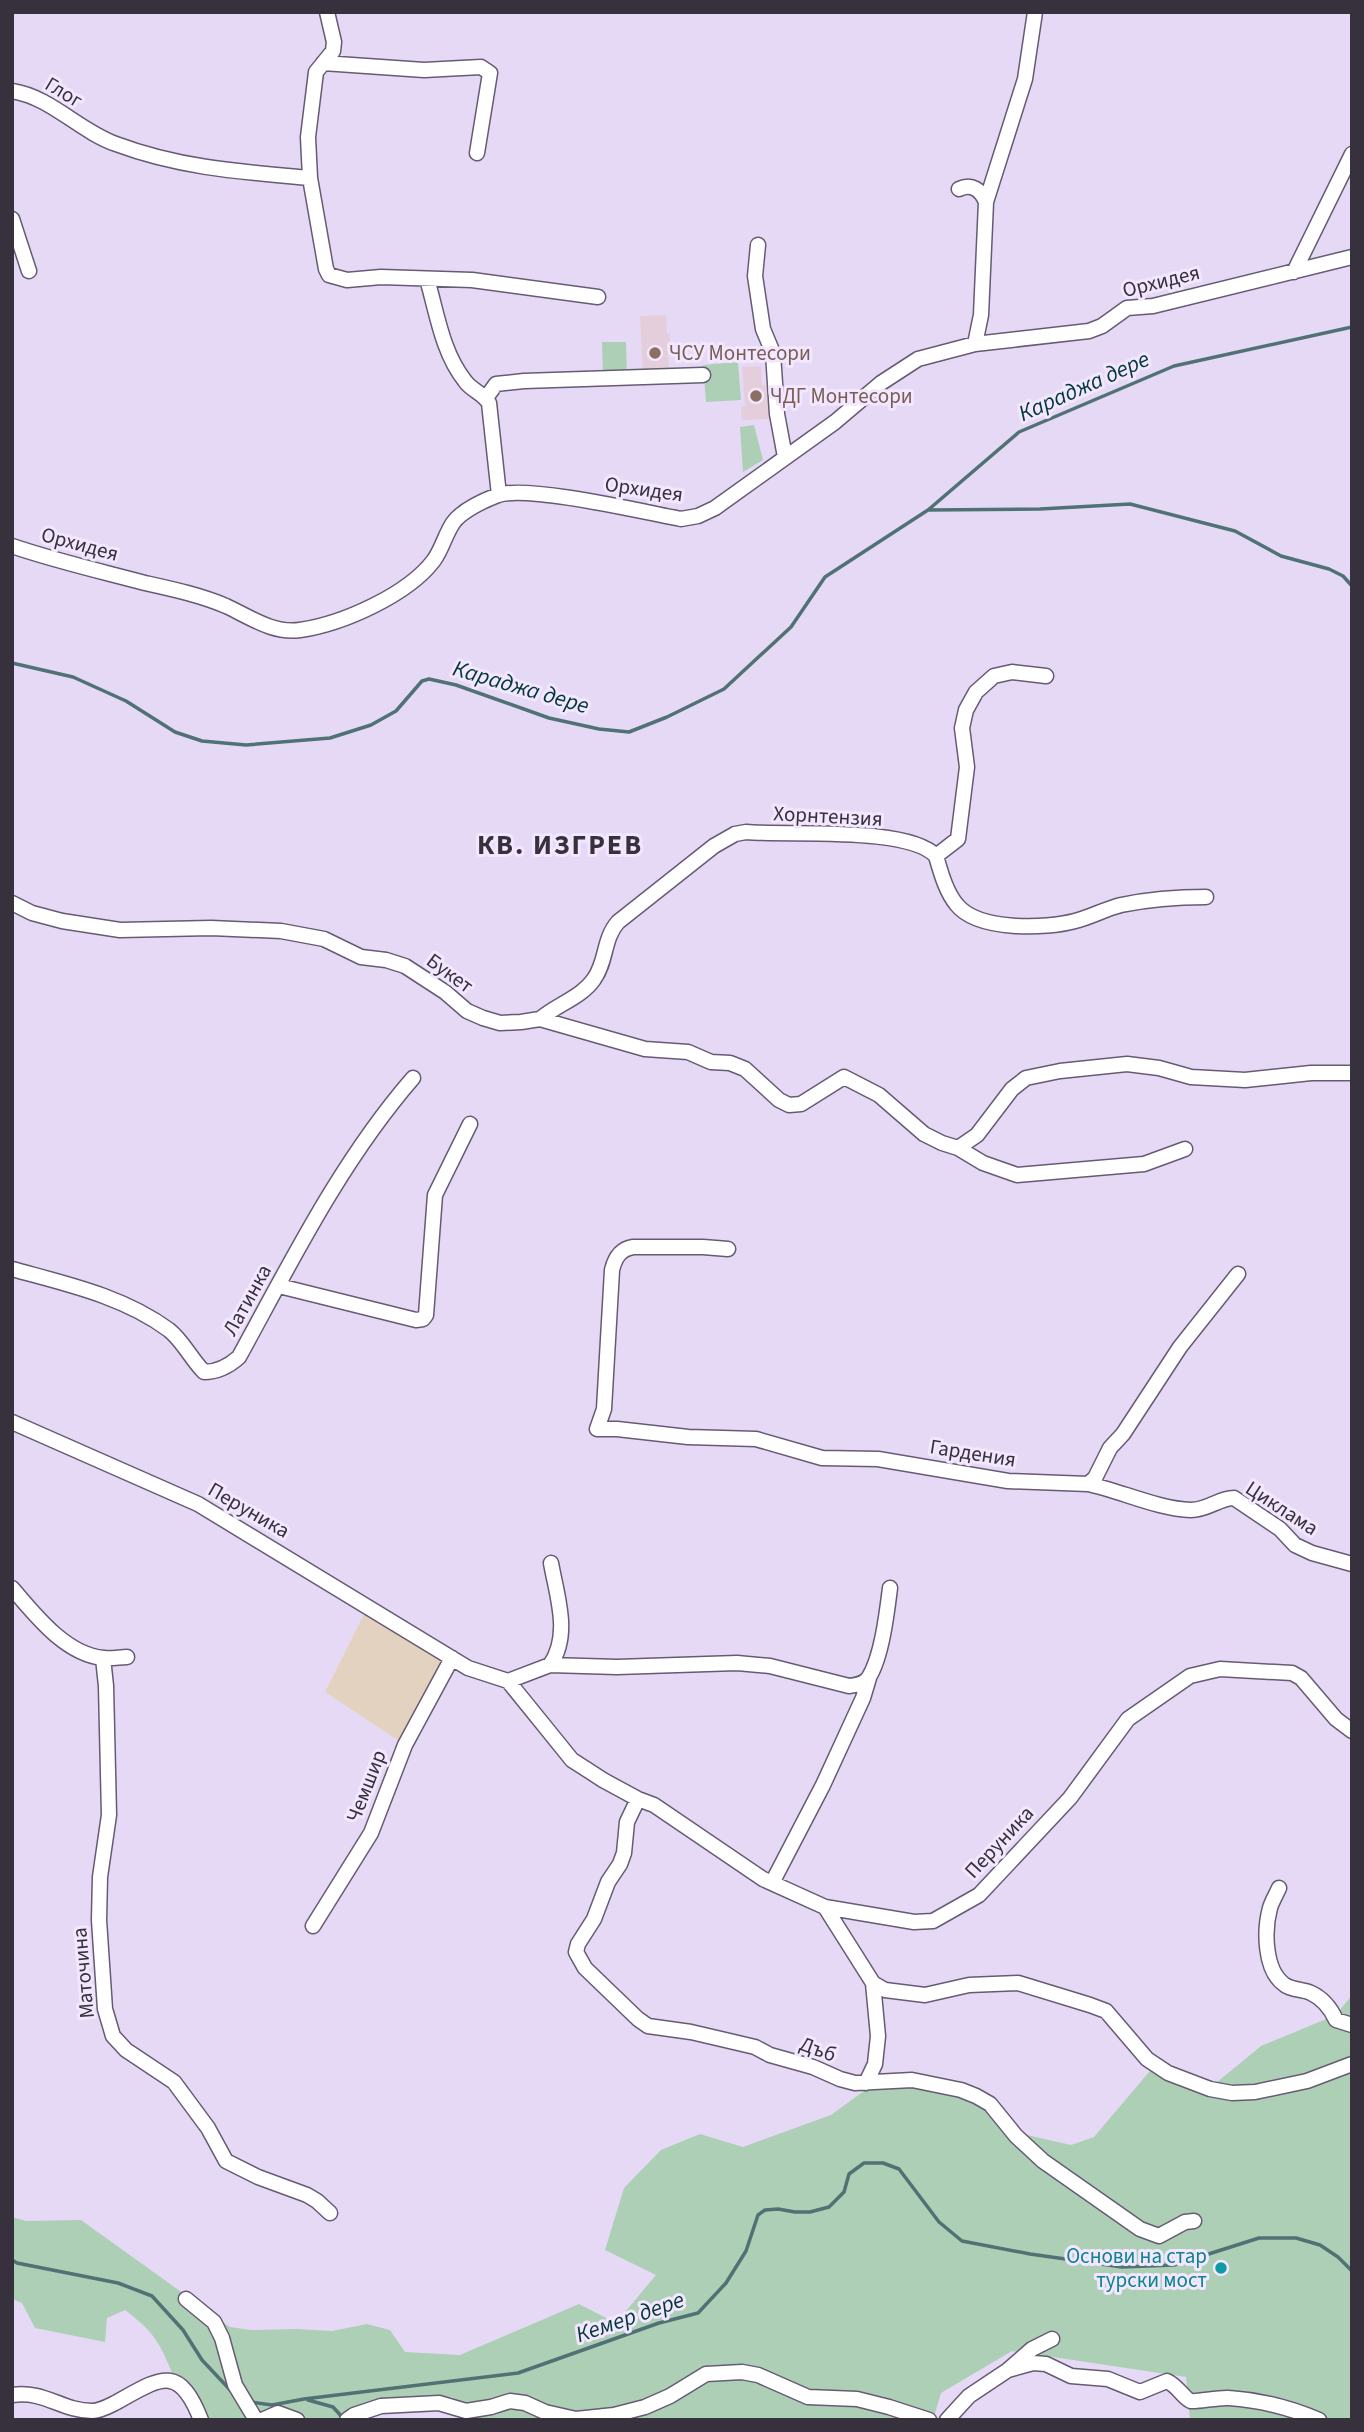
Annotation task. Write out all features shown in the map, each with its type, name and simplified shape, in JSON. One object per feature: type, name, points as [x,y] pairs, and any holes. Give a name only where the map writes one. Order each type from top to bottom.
[{"type":"street","points":[[327,12],[334,42],[333,51],[316,72],[309,124],[310,178],[329,275],[347,280],[381,277],[472,280],[598,297]]},
{"type":"street","points":[[975,344],[981,315],[986,202],[1026,79],[1035,12]]},
{"type":"street","points":[[323,64],[424,70],[487,69],[490,73],[477,153]]},
{"type":"street","name":"Глог","points":[[12,91],[40,99],[92,134],[157,158],[209,169],[310,178]]},
{"type":"street","points":[[1294,272],[1352,154]]},
{"type":"street","points":[[959,189],[967,186],[975,188],[983,194],[986,202]]},
{"type":"street","points":[[12,219],[29,271]]},
{"type":"street","points":[[758,244],[755,276],[763,329],[773,353],[776,414],[785,457]]},
{"type":"street","name":"Орхидея","points":[[12,546],[46,558],[198,596],[257,622],[280,630],[298,631],[388,599],[415,581],[433,561],[454,521],[499,495],[523,493],[681,519],[698,516],[715,508],[835,422],[902,368],[918,359],[975,344],[1089,331],[1102,326],[1127,308],[1153,306],[1352,257]]},
{"type":"street","points":[[427,279],[447,350],[465,382],[486,398],[490,408],[499,495]]},
{"type":"street","points":[[486,398],[496,384],[524,380],[703,375]]},
{"type":"street","points":[[1046,676],[1012,672],[994,676],[976,692],[966,710],[962,729],[967,767],[958,839],[936,856],[942,879],[958,906],[972,916],[994,924],[1053,926],[1119,906],[1165,897],[1206,897]]},
{"type":"street","name":"Хорнтензия","points":[[540,1019],[586,988],[594,979],[603,965],[611,929],[618,922],[714,846],[735,834],[850,835],[904,841],[929,849],[936,856]]},
{"type":"street","name":"Букет","points":[[12,903],[32,914],[120,930],[211,928],[298,933],[324,939],[361,957],[405,966],[445,992],[467,1011],[483,1018],[500,1023],[540,1019],[645,1049],[688,1052],[711,1062],[730,1063],[745,1069],[779,1100],[789,1105],[801,1104],[844,1077],[879,1096],[924,1134],[958,1148]]},
{"type":"street","points":[[1185,1150],[1144,1164],[1017,1175],[983,1163],[958,1148],[977,1135],[1012,1089],[1026,1078],[1127,1064],[1159,1068],[1191,1077],[1245,1080],[1311,1073],[1352,1073]]},
{"type":"street","name":"Латинка","points":[[12,1269],[100,1294],[139,1311],[170,1331],[204,1372],[214,1372],[232,1364],[239,1357],[338,1182],[413,1078]]},
{"type":"street","points":[[279,1286],[416,1320],[422,1319],[426,1315],[435,1195],[470,1124]]},
{"type":"street","name":"Гардения","points":[[728,1250],[703,1247],[633,1247],[625,1248],[619,1254],[612,1270],[604,1409],[597,1429],[688,1437],[757,1439],[822,1458],[878,1459],[1008,1481],[1088,1484],[1190,1510]]},
{"type":"street","points":[[1088,1484],[1172,1357],[1238,1274]]},
{"type":"street","name":"Перуника","points":[[12,1422],[198,1504],[467,1668],[508,1681],[572,1760],[603,1780],[654,1805],[772,1883],[825,1907],[914,1922],[933,1921],[979,1895],[1070,1798],[1128,1719],[1190,1676],[1220,1669],[1292,1673],[1301,1678],[1336,1719],[1352,1731]]},
{"type":"street","name":"Циклама","points":[[1190,1510],[1207,1508],[1226,1498],[1234,1499],[1280,1529],[1295,1545],[1312,1553],[1351,1563]]},
{"type":"street","points":[[550,1665],[561,1643],[562,1622],[551,1563]]},
{"type":"street","points":[[12,1588],[41,1620],[70,1646],[103,1658],[127,1657]]},
{"type":"street","points":[[772,1883],[823,1785],[863,1698],[882,1639],[890,1588]]},
{"type":"street","name":"Маточина","points":[[103,1658],[106,1686],[108,1815],[100,1877],[99,1920],[105,2009],[113,2036],[125,2050],[174,2082],[208,2128],[226,2161],[258,2177],[307,2195],[330,2213]]},
{"type":"street","name":"Чемшир","points":[[313,1926],[371,1833],[405,1745],[452,1658]]},
{"type":"street","points":[[508,1681],[550,1665],[617,1667],[737,1663],[770,1666],[849,1686],[859,1685],[869,1678]]},
{"type":"street","name":"Дъб","points":[[638,1799],[627,1822],[624,1853],[620,1864],[608,1882],[594,1919],[576,1952],[585,1968],[638,2019],[648,2026],[755,2047],[841,2079],[866,2083],[912,2080],[961,2090],[990,2104],[1016,2136],[1044,2161],[1140,2229],[1159,2236],[1185,2222],[1194,2221]]},
{"type":"street","points":[[1279,1888],[1270,1909],[1267,1932],[1269,1959],[1278,1979],[1288,1987],[1311,1993],[1330,2008],[1336,2020],[1351,2025]]},
{"type":"street","points":[[825,1907],[873,1983],[878,2036],[875,2064],[866,2083]]},
{"type":"street","points":[[873,1983],[885,1990],[925,1995],[969,1985],[1018,1983],[1079,2001],[1106,2011],[1147,2059],[1168,2073],[1210,2089],[1232,2093],[1255,2092],[1307,2081],[1352,2064]]},
{"type":"street","points":[[186,2299],[214,2322],[222,2338],[235,2385],[256,2420]]},
{"type":"street","points":[[947,2420],[969,2396],[1007,2370],[1031,2349],[1052,2339]]},
{"type":"street","points":[[1007,2370],[1034,2363],[1046,2364],[1071,2376],[1108,2379],[1140,2392],[1167,2381],[1176,2385],[1186,2398],[1193,2401],[1211,2398],[1252,2400],[1319,2420]]},
{"type":"street","points":[[350,2417],[381,2406],[439,2403],[466,2411],[510,2401],[525,2403],[545,2413],[576,2419],[628,2412],[670,2396],[706,2374],[742,2372],[758,2375],[808,2397],[857,2399],[929,2420]]},
{"type":"street","points":[[12,2395],[33,2394],[81,2410],[98,2411],[153,2382],[168,2380],[183,2388],[198,2413],[208,2420]]},
{"type":"street","points":[[262,2420],[278,2413],[297,2420]]},
{"type":"shaded area","name":"ЧСУ Монтесори","points":[[666,315],[667,334],[670,334],[670,343],[667,344],[670,376],[643,378],[640,316]]},
{"type":"shaded area","name":"ЧДГ Монтесори","points":[[761,366],[762,385],[767,385],[769,419],[742,420],[741,407],[745,406],[742,367]]},
{"type":"shaded area","points":[[368,1606],[452,1658],[405,1745],[325,1692]]},
{"type":"green space","points":[[602,342],[626,342],[627,376],[603,376]]},
{"type":"green space","points":[[738,362],[741,400],[706,402],[703,365]]},
{"type":"green space","points":[[754,425],[763,460],[743,472],[740,427]]},
{"type":"green space","points":[[1352,1995],[1352,2420],[1190,2420],[1186,2377],[1012,2351],[941,2393],[933,2420],[459,2420],[453,2397],[381,2406],[347,2420],[208,2420],[182,2391],[152,2334],[125,2310],[107,2318],[105,2342],[35,2328],[22,2303],[12,2299],[12,2217],[26,2221],[81,2220],[230,2327],[251,2330],[332,2331],[367,2324],[390,2330],[405,2352],[460,2355],[579,2304],[616,2323],[656,2275],[605,2250],[624,2188],[661,2150],[700,2134],[743,2147],[831,2115],[875,2083],[911,2077],[969,2085],[1014,2132],[1071,2145],[1094,2137],[1155,2065],[1216,2083],[1261,2046],[1336,2015]]},
{"type":"waterway","name":"Караджа дере","points":[[12,663],[73,677],[126,701],[175,732],[202,741],[246,745],[330,738],[371,725],[396,711],[422,681],[429,679],[456,685],[549,718],[599,729],[629,732],[724,689],[791,627],[825,577],[928,510],[1019,432],[1174,366],[1352,327]]},
{"type":"waterway","points":[[928,510],[1040,509],[1130,504],[1235,531],[1281,556],[1329,569],[1343,576],[1352,586]]},
{"type":"waterway","name":"Кемер дере","points":[[251,2402],[272,2405],[518,2373],[659,2323],[698,2313],[726,2283],[746,2251],[758,2215],[765,2210],[810,2212],[829,2207],[844,2192],[849,2174],[864,2163],[883,2163],[899,2169],[939,2222],[962,2241],[1122,2267],[1174,2265],[1259,2238],[1296,2238],[1320,2245],[1352,2271]]},
{"type":"waterway","name":"Кемер дере","points":[[12,2260],[118,2283],[152,2296],[183,2330],[202,2360],[234,2394]]},
{"type":"waterway","points":[[308,2400],[333,2407],[343,2418]]},
{"type":"place","name":"ЧСУ Монтесори","points":[[655,353]]},
{"type":"place","name":"ЧДГ Монтесори","points":[[756,396]]},
{"type":"place","name":"Основи на стар турски мост","points":[[1221,2268]]},
{"type":"district","name":"КВ. ИЗГРЕВ","points":[[560,845]]}]
